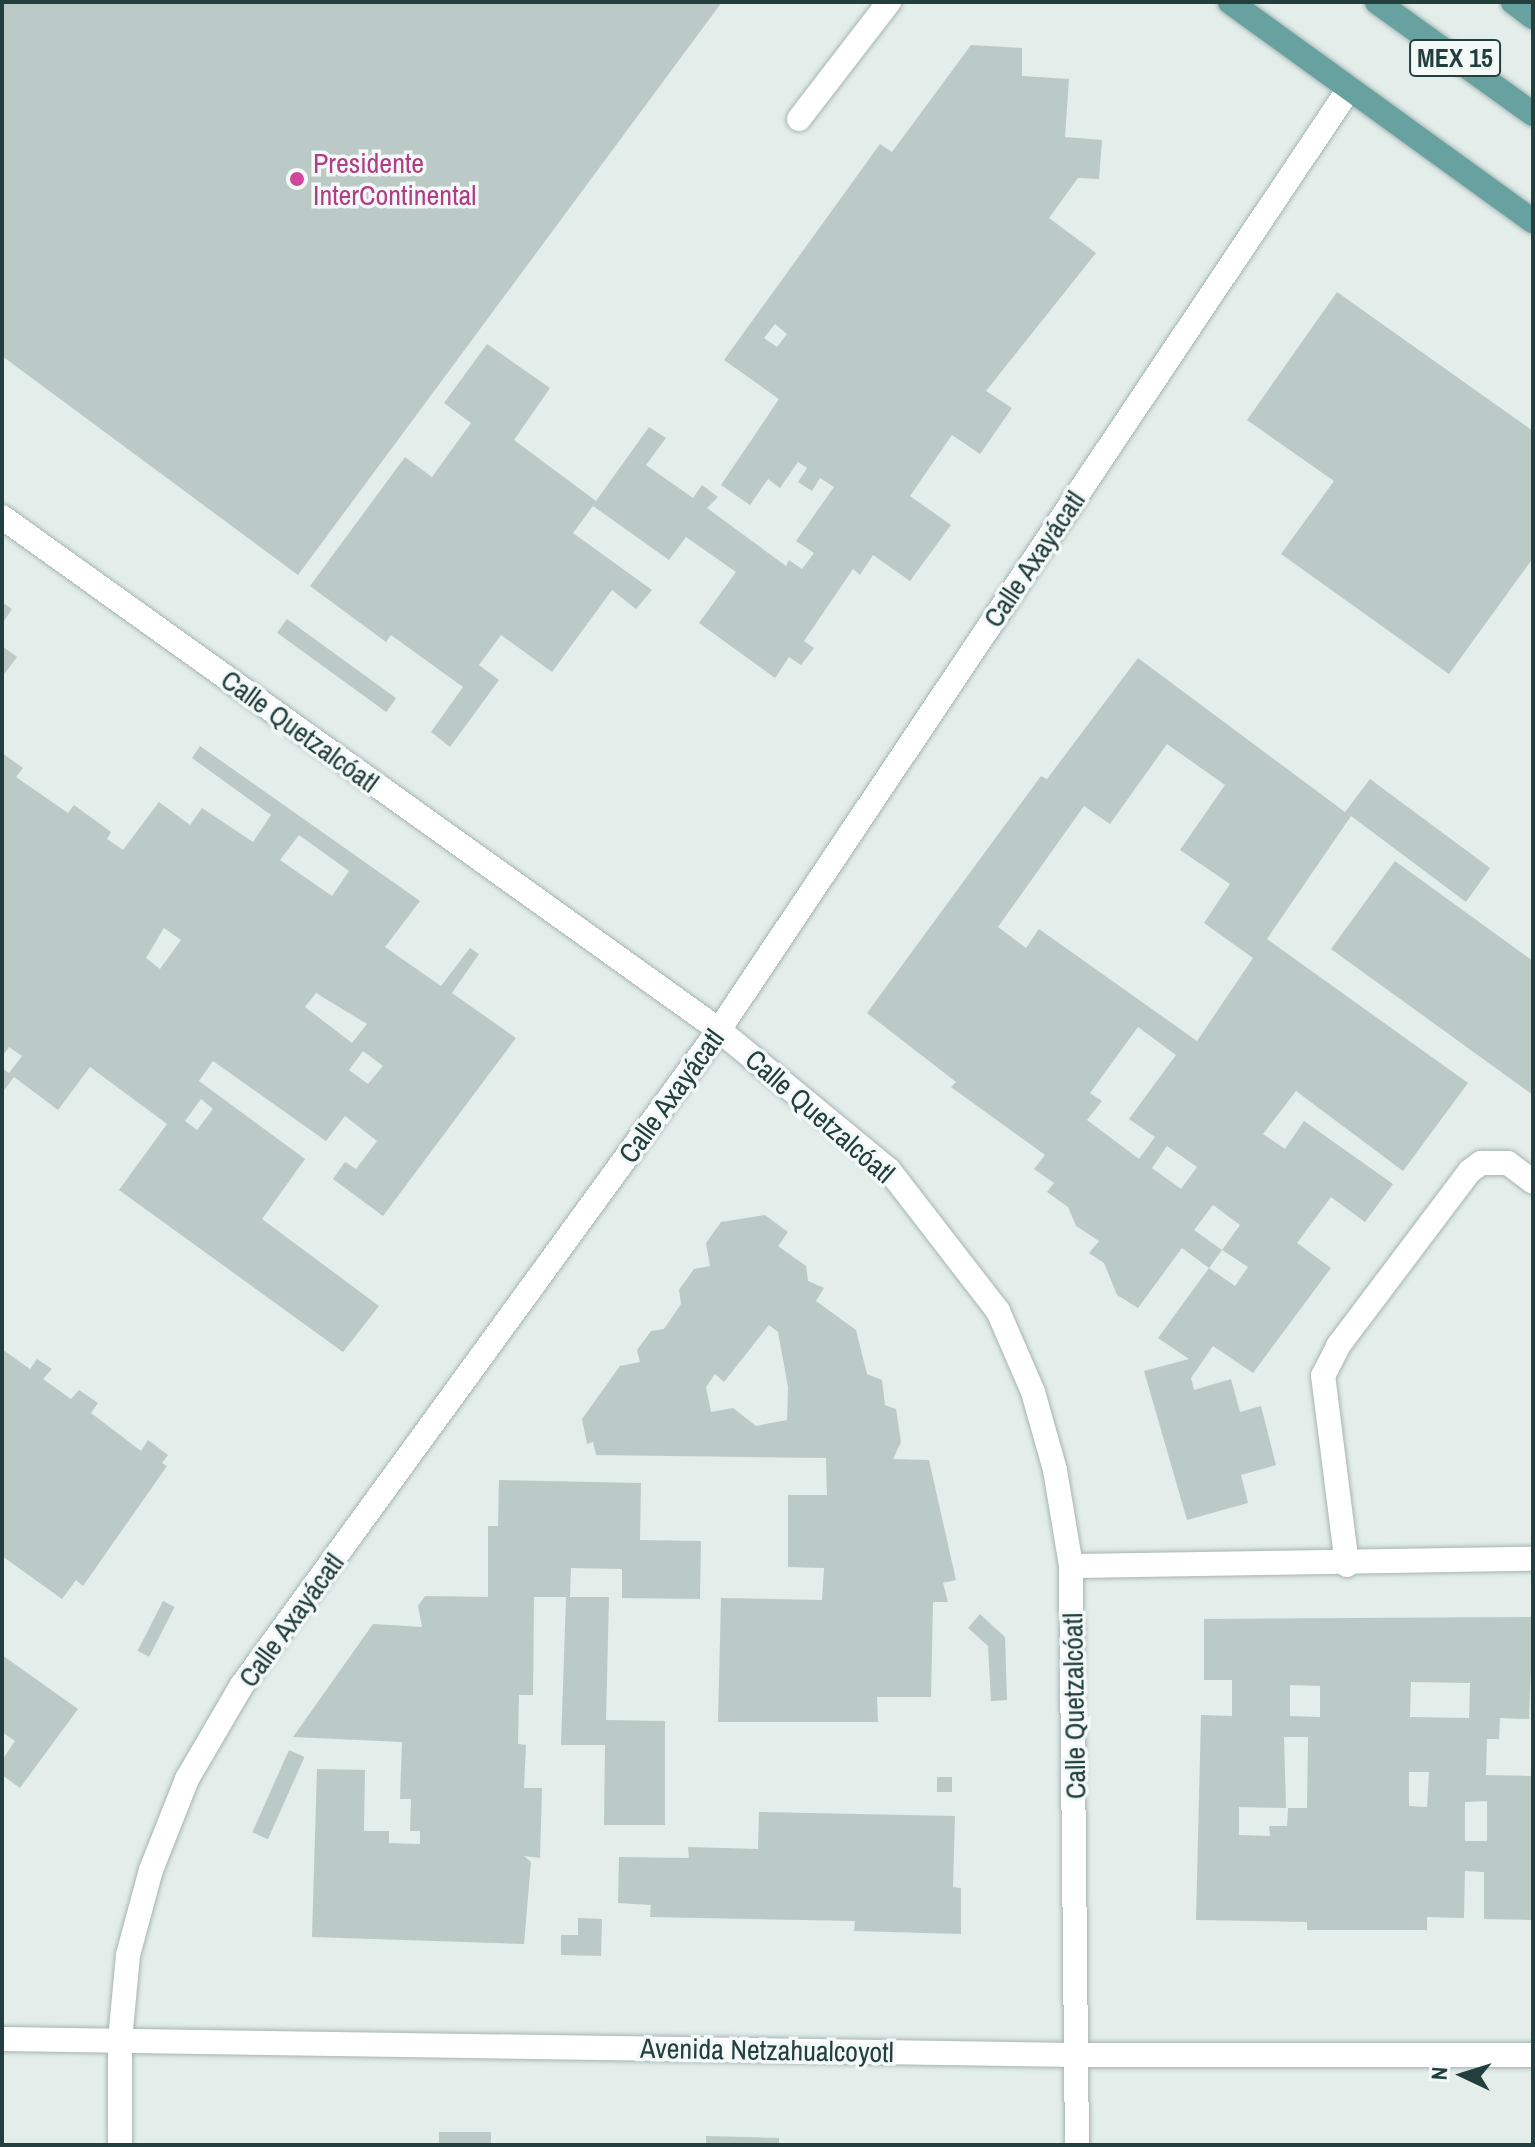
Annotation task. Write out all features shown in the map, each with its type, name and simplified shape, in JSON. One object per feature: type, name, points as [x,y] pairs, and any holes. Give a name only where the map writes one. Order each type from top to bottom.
[{"type":"main road","points":[[1230,2],[1533,221]]},
{"type":"main road","name":"MEX 15","points":[[1377,2],[1533,114]]},
{"type":"main road","name":"MEX 15","points":[[1513,2],[1533,17]]},
{"type":"street","points":[[799,119],[889,2]]},
{"type":"street","name":"Calle Axayácatl","points":[[120,2145],[120,2040],[128,1955],[151,1870],[187,1779],[242,1685],[719,1030],[1349,89]]},
{"type":"street","name":"Calle Quetzalcóatl","points":[[2,517],[719,1030],[889,1170],[998,1311],[1033,1392],[1055,1470],[1071,1566],[1077,2145]]},
{"type":"street","points":[[1347,1565],[1323,1376],[1338,1346],[1470,1171],[1481,1163],[1508,1163],[1533,1182]]},
{"type":"street","points":[[1071,1566],[1347,1565],[1533,1559]]},
{"type":"street","name":"Avenida Netzahualcoyotl","points":[[2,2039],[1078,2055],[1533,2055]]},
{"type":"building","name":"Presidente InterContinental","points":[[2,2],[722,2],[298,575],[2,356]]},
{"type":"building","points":[[971,45],[1022,48],[1022,76],[1069,79],[1065,137],[1102,140],[1099,179],[1078,178],[1049,218],[1096,253],[986,391],[1012,408],[980,454],[952,435],[910,496],[951,525],[910,581],[873,555],[860,575],[853,569],[804,641],[814,648],[801,665],[789,657],[775,678],[699,623],[736,572],[686,537],[669,560],[593,506],[573,533],[652,590],[636,609],[612,590],[552,672],[501,635],[479,665],[499,680],[450,747],[431,732],[463,687],[391,635],[386,642],[310,586],[405,457],[432,477],[471,423],[444,403],[487,344],[550,388],[514,440],[596,501],[649,427],[666,438],[646,465],[693,498],[702,485],[718,497],[707,508],[786,566],[789,560],[802,569],[814,553],[796,541],[834,487],[820,478],[812,491],[798,482],[807,468],[798,462],[780,488],[768,479],[750,505],[721,485],[779,399],[724,360],[880,144],[892,152]],"holes":[[[775,324],[787,334],[777,347],[764,338]]]},
{"type":"building","points":[[1337,292],[1533,431],[1533,558],[1449,674],[1281,554],[1334,481],[1247,420]]},
{"type":"building","points":[[2,602],[12,609],[2,624]]},
{"type":"building","points":[[287,619],[396,698],[386,712],[277,633]]},
{"type":"building","points":[[2,646],[17,657],[2,677]]},
{"type":"building","points":[[1138,658],[1345,812],[1370,779],[1490,868],[1466,902],[1351,816],[1267,939],[1468,1083],[1403,1171],[1296,1091],[1263,1134],[1285,1149],[1304,1121],[1393,1184],[1365,1222],[1331,1197],[1297,1243],[1331,1268],[1253,1373],[1213,1346],[1191,1378],[1194,1390],[1231,1379],[1240,1412],[1261,1406],[1276,1465],[1241,1475],[1248,1503],[1187,1520],[1144,1371],[1189,1359],[1158,1338],[1209,1268],[1182,1248],[1138,1308],[1117,1295],[1104,1263],[1089,1253],[1099,1241],[1076,1226],[1068,1207],[1047,1192],[1054,1183],[1034,1169],[1045,1155],[951,1087],[956,1082],[867,1013],[1041,776],[1047,779]],"holes":[[[1167,744],[1225,785],[1180,850],[1230,884],[1204,923],[1253,958],[1197,1041],[1039,929],[1026,948],[998,927],[1084,806],[1110,824]],[[1138,1027],[1176,1055],[1129,1119],[1155,1137],[1139,1159],[1087,1120],[1102,1101],[1090,1093]],[[1167,1146],[1197,1167],[1181,1189],[1152,1168]],[[1213,1205],[1240,1225],[1222,1250],[1194,1230]],[[1222,1250],[1248,1267],[1235,1286],[1209,1268]]]},
{"type":"building","points":[[200,746],[420,901],[385,947],[441,986],[470,948],[479,954],[452,993],[516,1038],[383,1216],[333,1179],[345,1162],[356,1169],[377,1141],[345,1116],[326,1141],[213,1061],[199,1081],[305,1159],[262,1219],[379,1306],[343,1352],[119,1190],[167,1124],[90,1067],[58,1110],[14,1077],[2,1093],[2,1068],[9,1073],[22,1056],[9,1047],[2,1057],[2,753],[23,768],[16,777],[68,813],[74,805],[111,832],[107,839],[123,850],[159,802],[190,825],[202,808],[253,842],[271,815],[192,758]],"holes":[[[299,835],[349,871],[332,896],[280,860]],[[164,928],[181,940],[160,969],[146,958]],[[316,993],[367,1024],[352,1043],[305,1007]],[[363,1051],[383,1066],[368,1084],[349,1070]],[[201,1099],[213,1109],[197,1130],[185,1121]]]},
{"type":"building","points":[[1395,861],[1533,961],[1533,1095],[1331,949]]},
{"type":"building","points":[[765,1215],[788,1232],[778,1246],[806,1266],[808,1281],[824,1288],[816,1301],[856,1330],[867,1374],[882,1380],[885,1405],[896,1409],[901,1442],[893,1459],[929,1460],[956,1580],[943,1583],[948,1602],[933,1602],[931,1697],[877,1697],[878,1722],[718,1722],[721,1598],[822,1600],[824,1568],[788,1567],[788,1495],[827,1495],[826,1458],[596,1455],[593,1442],[587,1444],[582,1419],[620,1366],[640,1362],[637,1350],[651,1331],[664,1329],[681,1304],[679,1290],[694,1269],[710,1266],[706,1243],[721,1222]],"holes":[[[769,1325],[778,1332],[788,1387],[787,1420],[756,1426],[733,1408],[711,1412],[706,1387],[715,1374],[724,1382]]]},
{"type":"building","points":[[2,1349],[30,1369],[37,1359],[52,1369],[43,1379],[71,1399],[79,1390],[98,1403],[91,1413],[141,1451],[148,1440],[168,1455],[162,1463],[167,1466],[83,1586],[76,1580],[62,1599],[2,1556]]},
{"type":"building","points":[[499,1480],[641,1483],[640,1540],[701,1541],[700,1599],[622,1598],[622,1569],[571,1568],[570,1597],[609,1597],[606,1720],[665,1721],[665,1825],[604,1825],[605,1745],[561,1745],[566,1597],[534,1597],[533,1695],[519,1695],[518,1744],[526,1745],[524,1788],[542,1788],[540,1858],[524,1856],[531,1862],[524,1944],[312,1937],[317,1769],[365,1770],[364,1831],[389,1831],[389,1843],[420,1844],[420,1831],[410,1831],[411,1799],[400,1799],[402,1742],[293,1737],[373,1624],[422,1627],[418,1606],[425,1596],[488,1597],[488,1526],[498,1526]]},
{"type":"building","points":[[163,1601],[175,1607],[149,1657],[138,1651]]},
{"type":"building","points":[[980,1614],[1005,1637],[1007,1700],[991,1701],[988,1646],[968,1628]]},
{"type":"building","points":[[1533,1617],[1529,1719],[1500,1718],[1499,1739],[1487,1739],[1486,1775],[1533,1776],[1533,1920],[1484,1919],[1484,1872],[1465,1871],[1464,1918],[1427,1917],[1427,1930],[1307,1930],[1307,1922],[1196,1920],[1201,1715],[1232,1716],[1232,1680],[1204,1680],[1204,1619]],"holes":[[[1411,1682],[1470,1683],[1469,1718],[1410,1717]],[[1290,1685],[1320,1686],[1320,1717],[1290,1716]],[[1284,1737],[1308,1737],[1307,1808],[1288,1808],[1287,1826],[1269,1826],[1270,1836],[1239,1835],[1239,1807],[1286,1808]],[[1409,1772],[1429,1772],[1427,1807],[1409,1806]],[[1487,1801],[1487,1841],[1465,1841],[1465,1802]]]},
{"type":"building","points":[[2,1655],[78,1709],[20,1788],[2,1775],[2,1760],[15,1741],[2,1732]]},
{"type":"building","points":[[289,1750],[305,1757],[268,1839],[252,1832]]},
{"type":"building","points":[[937,1777],[952,1777],[952,1792],[937,1792]]},
{"type":"building","points":[[759,1812],[955,1816],[953,1887],[961,1888],[961,1934],[854,1931],[855,1921],[650,1917],[651,1905],[618,1903],[619,1857],[689,1858],[688,1847],[758,1849]]},
{"type":"building","points":[[578,1918],[602,1919],[601,1956],[561,1955],[561,1935],[578,1935]]},
{"type":"building","points":[[439,2132],[491,2132],[491,2145],[439,2145]]},
{"type":"building","points":[[706,2136],[779,2138],[779,2145],[706,2145]]},
{"type":"place","name":"Presidente InterContinental","points":[[297,179]]}]
